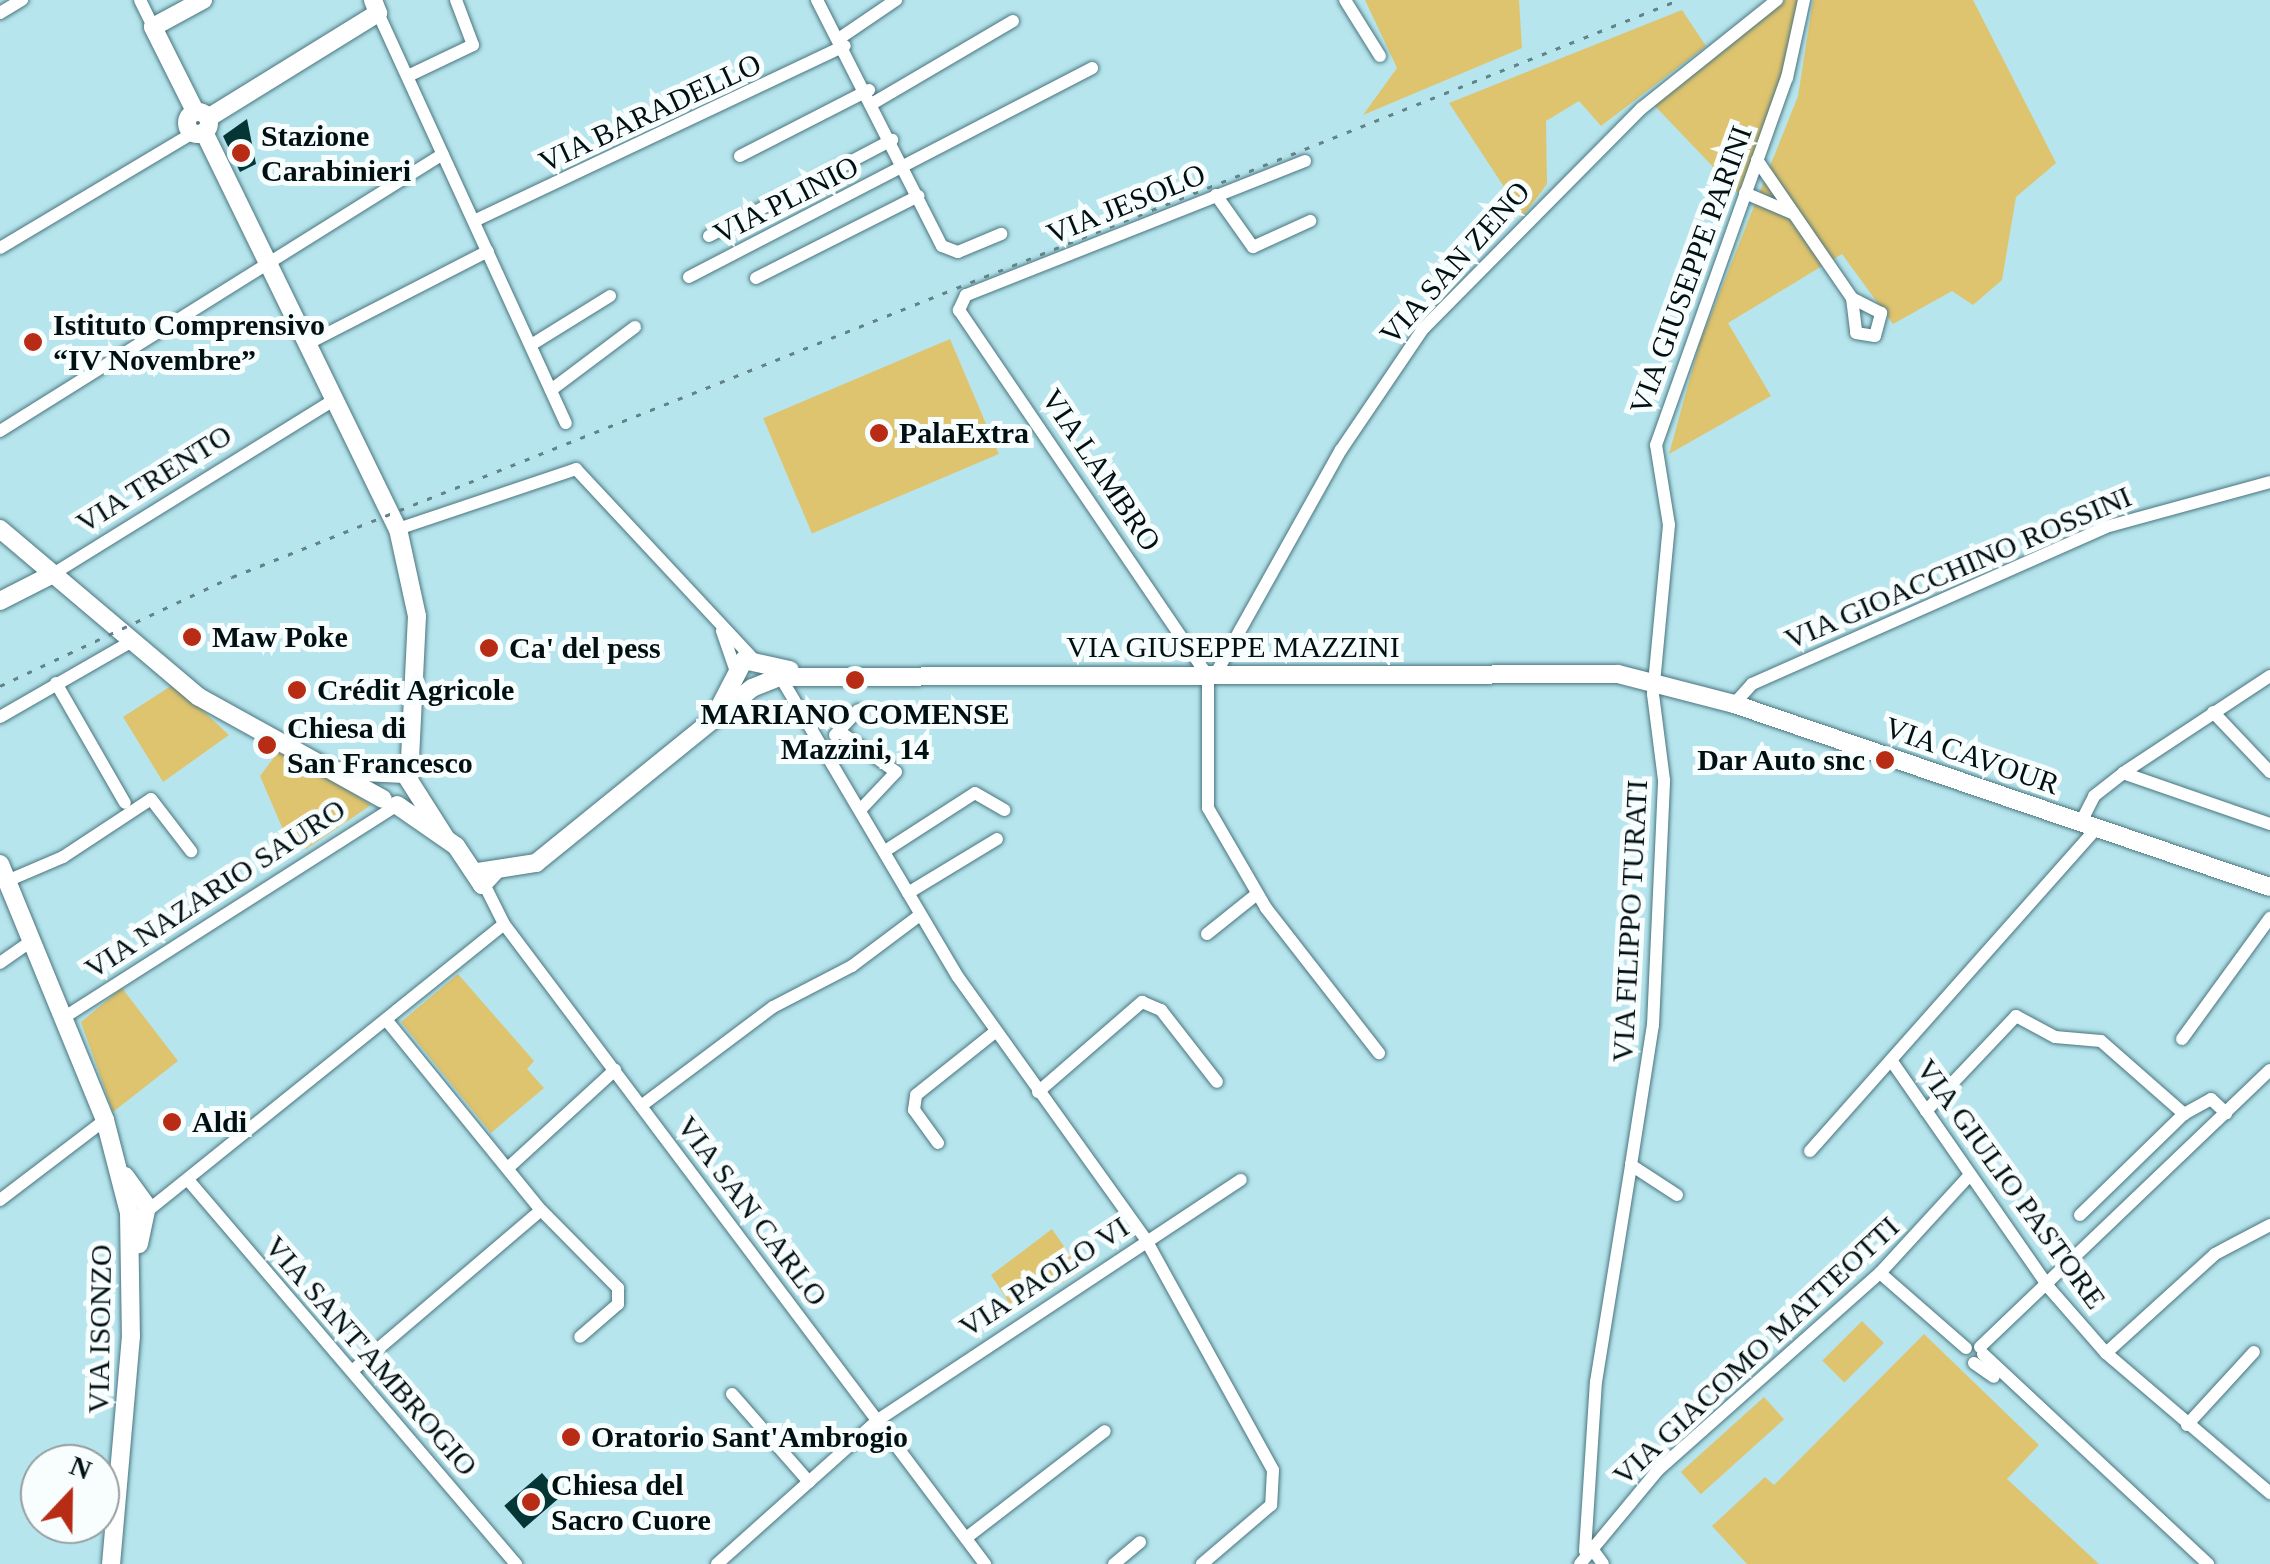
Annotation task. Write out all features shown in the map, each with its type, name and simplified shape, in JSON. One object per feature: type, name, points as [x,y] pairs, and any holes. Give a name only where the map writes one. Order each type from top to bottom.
[{"type":"street","points":[[2,8],[22,0]]},
{"type":"street","points":[[140,0],[398,529],[417,616],[408,731],[390,802]]},
{"type":"street","points":[[154,27],[203,0]]},
{"type":"street","points":[[408,76],[474,43],[456,0]]},
{"type":"street","points":[[817,0],[872,96],[948,251],[1001,234]]},
{"type":"street","name":"VIA BARADELLO","points":[[474,221],[842,42],[896,0]]},
{"type":"street","points":[[1345,0],[1380,56]]},
{"type":"street","name":"VIA SAN ZENO","points":[[1211,676],[1341,450],[1423,330],[1642,108],[1777,0]]},
{"type":"street","name":"VIA GIUSEPPE PARINI","points":[[1655,679],[1669,535],[1657,437],[1757,160],[1804,0]]},
{"type":"street","points":[[0,248],[200,124],[376,6],[566,422]]},
{"type":"street","points":[[740,156],[872,96],[1013,21]]},
{"type":"street","name":"VIA PLINIO","points":[[689,277],[906,168],[1092,68]]},
{"type":"street","points":[[709,236],[892,140]]},
{"type":"street","points":[[0,431],[270,266],[443,154]]},
{"type":"street","points":[[1757,160],[1852,298]]},
{"type":"street","name":"VIA JESOLO","points":[[966,296],[1304,161]]},
{"type":"street","points":[[1745,193],[1795,216]]},
{"type":"street","points":[[756,278],[918,196]]},
{"type":"street","points":[[1216,196],[1253,247],[1310,221]]},
{"type":"street","points":[[309,343],[488,251]]},
{"type":"street","points":[[531,345],[610,296]]},
{"type":"street","name":"VIA LAMBRO","points":[[966,296],[960,312],[1211,676]]},
{"type":"street","points":[[552,390],[635,327]]},
{"type":"street","name":"VIA TRENTO","points":[[0,601],[53,574],[335,399]]},
{"type":"street","points":[[398,529],[576,468],[756,662],[756,686]]},
{"type":"street","name":"VIA GIOACCHINO ROSSINI","points":[[1734,704],[1752,684],[2106,527],[2270,482]]},
{"type":"street","points":[[0,529],[206,701],[390,802],[444,837]]},
{"type":"street","points":[[716,620],[735,669],[756,686]]},
{"type":"street","points":[[0,717],[132,641]]},
{"type":"street","points":[[709,726],[735,669],[756,662]]},
{"type":"street","name":"VIA GIUSEPPE MAZZINI","points":[[756,662],[805,676]]},
{"type":"street","points":[[779,676],[806,707],[920,915],[995,1032],[1146,1240],[1276,1478],[1271,1505],[1202,1564]]},
{"type":"street","name":"VIA GIUSEPPE MAZZINI","points":[[486,877],[536,862],[756,686],[779,676],[1655,679]]},
{"type":"street","points":[[805,676],[806,707]]},
{"type":"street","points":[[1211,676],[1204,794],[1257,894],[1379,1053]]},
{"type":"street","points":[[1810,1151],[1893,1062],[2090,825],[2094,796],[2270,676]]},
{"type":"street","name":"VIA CAVOUR","points":[[1655,679],[2270,887]]},
{"type":"street","name":"VIA FILIPPO TURATI","points":[[1585,1554],[1596,1382],[1631,1164],[1656,969],[1664,780],[1655,679]]},
{"type":"street","points":[[56,683],[125,803]]},
{"type":"street","points":[[827,744],[858,710]]},
{"type":"street","points":[[2213,712],[2270,772]]},
{"type":"street","points":[[839,731],[896,772],[862,808]]},
{"type":"street","points":[[327,768],[398,776],[444,837],[486,877]]},
{"type":"street","points":[[2123,773],[2270,824]]},
{"type":"street","points":[[390,802],[398,776]]},
{"type":"street","points":[[885,851],[975,793],[1004,810]]},
{"type":"street","name":"VIA ISONZO","points":[[125,1564],[137,1206],[4,872],[63,857],[151,799],[191,852]]},
{"type":"street","name":"VIA NAZARIO SAURO","points":[[63,1018],[390,802]]},
{"type":"street","points":[[908,894],[997,839]]},
{"type":"street","name":"VIA SAN CARLO","points":[[486,877],[504,924],[985,1564]]},
{"type":"street","points":[[1206,934],[1257,894]]},
{"type":"street","points":[[642,1106],[782,1000],[842,972],[920,915]]},
{"type":"street","points":[[2182,1040],[2270,918]]},
{"type":"street","points":[[137,1206],[171,1196],[504,924]]},
{"type":"street","points":[[0,963],[32,941]]},
{"type":"street","points":[[1038,1092],[1142,1002],[1161,1010],[1217,1082]]},
{"type":"street","points":[[1926,1111],[2016,1016],[2055,1037],[2101,1041],[2184,1114]]},
{"type":"street","points":[[388,1022],[541,1210],[620,1294],[580,1337]]},
{"type":"street","points":[[938,1143],[914,1100],[995,1032]]},
{"type":"street","name":"VIA GIULIO PASTORE","points":[[1893,1062],[1968,1177],[2046,1283],[2106,1353],[2270,1492]]},
{"type":"street","points":[[508,1167],[615,1070]]},
{"type":"street","points":[[1976,1353],[2270,1070]]},
{"type":"street","points":[[2080,1215],[2184,1114],[2211,1099],[2226,1113]]},
{"type":"street","points":[[0,1200],[104,1120]]},
{"type":"street","points":[[1631,1164],[1676,1195]]},
{"type":"street","name":"VIA GIACOMO MATTEOTTI","points":[[1585,1554],[1658,1470],[1880,1273],[1968,1177]]},
{"type":"street","name":"VIA PAOLO VI","points":[[716,1564],[878,1420],[1241,1180]]},
{"type":"street","name":"VIA SANT'AMBROGIO","points":[[188,1181],[516,1564]]},
{"type":"street","name":"VIA ISONZO","points":[[111,1564],[131,1336],[137,1206]]},
{"type":"street","points":[[352,1371],[541,1210]]},
{"type":"street","points":[[2106,1353],[2215,1254],[2268,1228]]},
{"type":"street","points":[[1880,1273],[1976,1353],[2208,1564]]},
{"type":"street","points":[[2188,1425],[2254,1352]]},
{"type":"street","points":[[732,1394],[808,1482]]},
{"type":"street","points":[[966,1538],[1105,1431]]},
{"type":"street","points":[[1114,1564],[1140,1542]]},
{"type":"street","points":[[1585,1554],[1604,1564]]},
{"type":"shaded area","points":[[1365,0],[1519,0],[1522,48],[1363,115],[1397,68]]},
{"type":"shaded area","points":[[1785,0],[1799,0],[1788,65],[1740,195],[1654,105]]},
{"type":"shaded area","points":[[1813,0],[1973,0],[2056,163],[2016,197],[2002,280],[1973,305],[1952,291],[1893,324],[1842,254],[1728,323],[1771,396],[1669,454],[1700,342],[1798,96]]},
{"type":"shaded area","points":[[1682,10],[1706,46],[1601,126],[1579,101],[1546,121],[1547,184],[1523,216],[1449,103]]},
{"type":"shaded area","name":"PalaExtra","points":[[950,339],[999,454],[812,533],[763,418]]},
{"type":"shaded area","points":[[174,684],[229,735],[163,782],[123,717]]},
{"type":"shaded area","points":[[281,748],[371,805],[306,849],[288,841],[260,776]]},
{"type":"shaded area","points":[[458,974],[534,1061],[527,1069],[544,1088],[491,1133],[401,1022]]},
{"type":"shaded area","points":[[122,988],[178,1061],[113,1112],[81,1022]]},
{"type":"shaded area","points":[[1052,1229],[1081,1271],[1015,1312],[991,1275]]},
{"type":"shaded area","points":[[1862,1321],[1884,1343],[1844,1383],[1822,1361]]},
{"type":"shaded area","points":[[1924,1334],[2039,1445],[2007,1479],[2099,1564],[1747,1564],[1712,1526],[1765,1477],[1774,1485]]},
{"type":"shaded area","points":[[1764,1397],[1784,1419],[1701,1494],[1681,1472]]},
{"type":"building","name":"Stazione Carabinieri","points":[[247,119],[256,164],[240,172],[223,136]]},
{"type":"building","name":"Chiesa del Sacro Cuore","points":[[542,1473],[562,1496],[524,1528],[504,1506]]},
{"type":"railway","points":[[0,686],[232,577],[1678,0]]},
{"type":"place","name":"Stazione Carabinieri","points":[[241,153]]},
{"type":"place","name":"Istituto Comprensivo “IV Novembre”","points":[[33,342]]},
{"type":"place","name":"PalaExtra","points":[[879,433]]},
{"type":"place","name":"Maw Poke","points":[[192,637]]},
{"type":"place","name":"Ca' del pess","points":[[489,648]]},
{"type":"place","name":"MARIANO COMENSE Mazzini, 14","points":[[855,680]]},
{"type":"place","name":"Crédit Agricole","points":[[297,690]]},
{"type":"place","name":"Chiesa di San Francesco","points":[[267,745]]},
{"type":"place","name":"Dar Auto snc","points":[[1885,760]]},
{"type":"place","name":"Aldi","points":[[172,1122]]},
{"type":"place","name":"Oratorio Sant'Ambrogio","points":[[571,1437]]},
{"type":"place","name":"Chiesa del Sacro Cuore","points":[[531,1502]]}]
